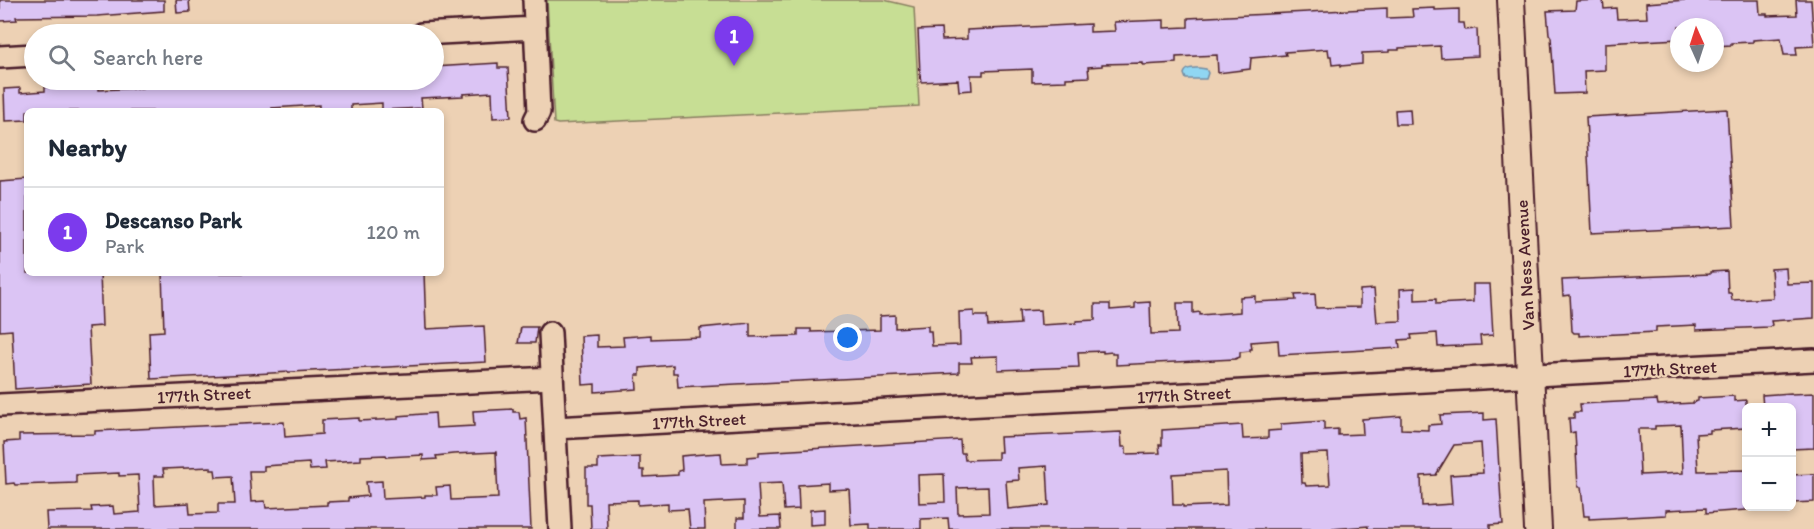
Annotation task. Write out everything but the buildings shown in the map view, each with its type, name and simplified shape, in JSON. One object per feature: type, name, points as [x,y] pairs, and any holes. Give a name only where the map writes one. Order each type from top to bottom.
[{"type":"main road","name":"Van Ness Avenue","points":[[1511,0],[1539,529]]},
{"type":"street","points":[[534,0],[539,112],[535,120]]},
{"type":"street","points":[[444,33],[535,28]]},
{"type":"street","points":[[0,57],[24,56]]},
{"type":"street","points":[[550,333],[560,529]]},
{"type":"street","name":"177th Street","points":[[555,428],[1814,360]]},
{"type":"street","name":"177th Street","points":[[0,405],[552,378]]},
{"type":"green space","points":[[547,0],[884,0],[914,7],[919,106],[554,123]]},
{"type":"water","points":[[1206,69],[1208,73],[1206,79],[1186,79],[1184,74],[1186,70]]},
{"type":"place","name":"Descanso Park","points":[[734,66]]}]
